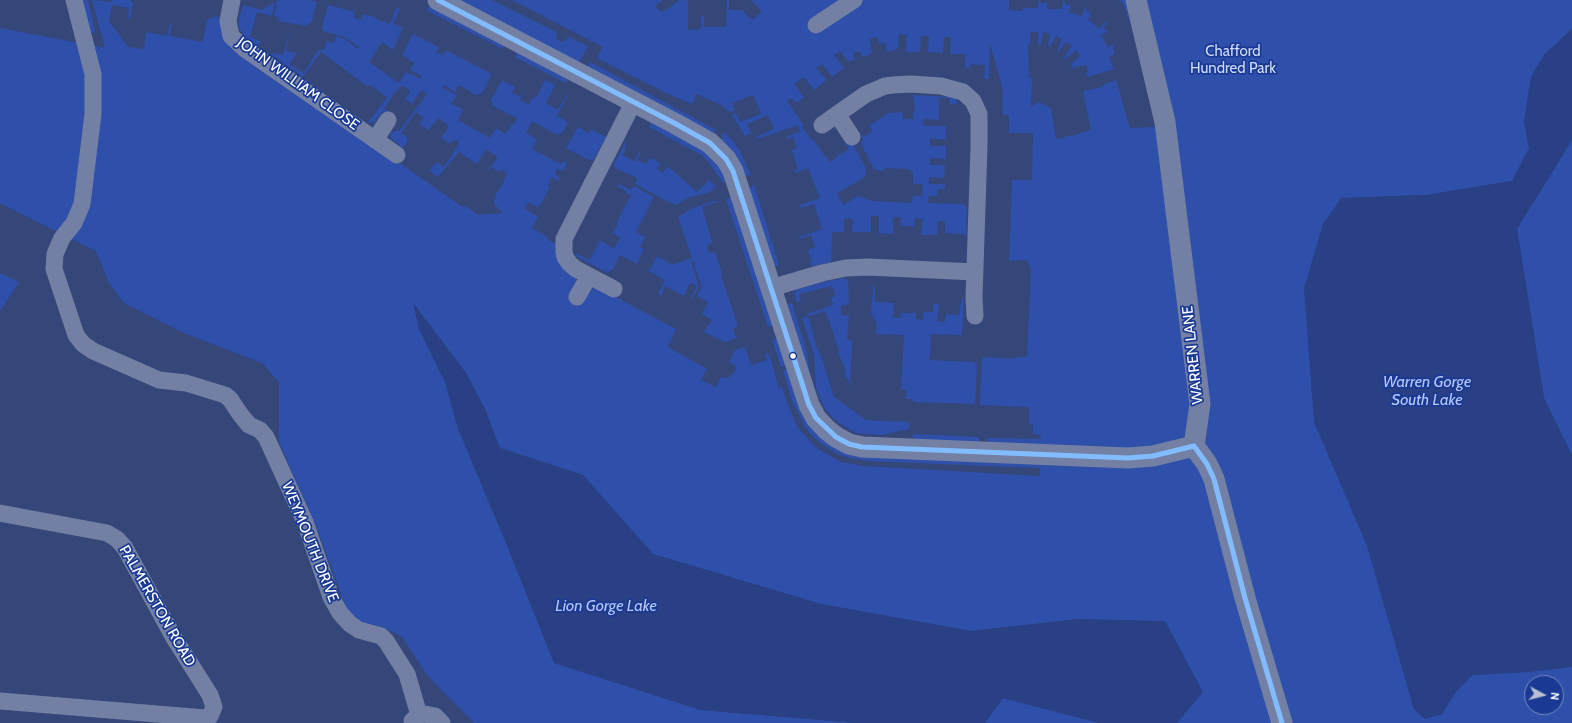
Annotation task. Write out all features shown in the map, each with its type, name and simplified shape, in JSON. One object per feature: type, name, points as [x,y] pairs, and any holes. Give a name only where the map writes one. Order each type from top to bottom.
[{"type":"street","name":"WEYMOUTH DRIVE","points":[[74,0],[93,74],[93,114],[82,204],[74,223],[62,238],[55,254],[54,269],[76,335],[83,344],[93,350],[159,380],[186,383],[225,395],[230,399],[249,425],[260,430],[266,437],[305,522],[331,597],[340,613],[350,624],[359,630],[381,636],[386,641],[407,674],[415,719],[430,714],[435,716],[442,723]]},
{"type":"street","name":"JOHN WILLIAM CLOSE","points":[[232,0],[228,21],[230,36],[245,49],[397,155]]},
{"type":"street","points":[[438,0],[710,143],[726,159],[733,171],[810,405],[816,418],[836,437],[849,444],[877,448],[1128,458],[1153,456],[1194,446],[1208,464],[1214,478],[1245,598],[1282,723]]},
{"type":"street","name":"WARREN LANE","points":[[1136,0],[1165,122],[1200,404],[1194,446]]},
{"type":"street","points":[[816,25],[846,2]]},
{"type":"street","points":[[822,125],[866,94],[885,86],[902,84],[934,85],[963,92],[974,101],[978,114],[979,147],[974,272],[975,316]]},
{"type":"street","points":[[614,289],[576,269],[570,264],[565,257],[564,238],[634,102]]},
{"type":"street","points":[[837,114],[852,137]]},
{"type":"street","name":"JOHN WILLIAM CLOSE","points":[[375,140],[388,120]]},
{"type":"street","points":[[771,288],[822,273],[846,268],[868,267],[974,272]]},
{"type":"street","points":[[577,297],[589,276]]},
{"type":"street","name":"PALMERSTON ROAD","points":[[0,513],[106,533],[117,539],[126,548],[174,638],[210,695],[214,707],[210,716],[205,718],[0,701]]},
{"type":"green space","points":[[81,0],[88,0],[95,32],[88,34]]},
{"type":"green space","name":"Chafford Hundred Park","points":[[92,0],[111,2],[112,0],[130,0],[133,3],[130,20],[128,17],[129,8],[112,5],[109,21],[128,47],[144,49],[146,32],[167,36],[170,24],[172,24],[170,36],[203,42],[207,20],[215,16],[224,18],[238,50],[464,208],[466,206],[478,215],[503,213],[494,204],[494,201],[495,195],[507,175],[506,172],[503,169],[499,172],[492,167],[489,171],[488,170],[498,157],[486,149],[477,164],[459,152],[438,177],[429,171],[437,162],[444,167],[459,144],[456,140],[452,141],[450,144],[440,137],[442,137],[449,126],[438,118],[430,128],[430,131],[419,124],[424,118],[416,112],[401,133],[408,138],[403,148],[391,138],[391,132],[396,132],[401,129],[427,94],[421,90],[412,104],[405,99],[410,93],[409,90],[403,86],[400,87],[384,109],[391,114],[390,116],[383,111],[375,122],[368,123],[387,97],[370,85],[367,86],[321,52],[303,77],[271,54],[283,55],[290,30],[286,51],[297,53],[289,64],[304,73],[318,50],[324,50],[327,41],[334,43],[336,36],[345,39],[358,49],[359,47],[345,37],[323,31],[322,27],[328,5],[355,12],[354,18],[361,20],[363,14],[375,17],[376,19],[390,24],[396,8],[400,9],[393,23],[403,28],[393,50],[382,42],[369,62],[399,83],[406,72],[421,79],[422,76],[410,70],[414,63],[402,55],[413,34],[439,47],[436,52],[443,55],[446,50],[492,74],[482,93],[476,95],[459,85],[455,92],[444,85],[443,88],[457,95],[451,104],[463,109],[458,120],[490,138],[496,128],[506,134],[517,118],[493,106],[491,100],[502,80],[515,87],[512,93],[520,97],[524,92],[520,100],[529,105],[533,97],[536,98],[545,80],[555,85],[546,103],[558,110],[567,94],[568,95],[557,116],[568,122],[563,132],[557,135],[532,121],[526,133],[537,139],[532,149],[561,164],[563,161],[567,163],[563,171],[556,169],[555,174],[560,179],[559,181],[552,177],[548,186],[550,187],[539,207],[540,208],[528,202],[525,209],[537,216],[539,215],[532,228],[548,237],[547,239],[556,244],[576,277],[577,286],[587,293],[595,287],[601,289],[676,329],[668,347],[707,369],[701,380],[716,387],[721,377],[728,378],[734,373],[737,367],[729,362],[735,350],[745,347],[751,365],[767,360],[765,353],[767,353],[768,355],[769,354],[779,388],[782,387],[798,428],[815,447],[841,462],[864,466],[1040,476],[1040,468],[869,461],[837,454],[815,439],[805,427],[792,401],[783,370],[787,369],[829,441],[987,444],[987,438],[1041,439],[1041,435],[1033,434],[1033,425],[1029,424],[1029,407],[980,405],[982,359],[984,357],[1015,359],[1015,357],[1027,357],[1031,271],[1027,260],[1009,261],[1012,180],[1032,180],[1033,133],[1009,133],[1009,115],[1003,115],[1002,86],[990,43],[989,79],[984,79],[985,65],[971,64],[970,68],[965,67],[965,54],[950,54],[951,37],[944,37],[943,53],[928,52],[929,36],[921,36],[920,52],[906,52],[907,35],[899,34],[898,48],[895,50],[887,52],[885,43],[879,44],[877,37],[869,39],[872,52],[869,55],[862,57],[860,52],[854,52],[853,54],[855,60],[848,61],[840,51],[834,55],[844,68],[832,77],[822,64],[816,68],[827,80],[814,90],[804,77],[794,84],[804,97],[796,103],[792,98],[787,101],[812,141],[813,139],[831,162],[838,156],[835,150],[840,155],[849,149],[842,137],[853,144],[866,169],[866,175],[864,178],[837,193],[843,205],[858,196],[872,201],[912,203],[913,196],[922,196],[923,184],[913,184],[913,171],[910,171],[909,169],[885,168],[884,170],[880,171],[874,169],[861,144],[863,141],[860,132],[864,137],[873,131],[869,126],[889,113],[902,112],[903,119],[913,119],[913,111],[915,111],[913,95],[952,97],[956,99],[957,104],[950,104],[949,98],[939,98],[939,120],[924,119],[923,126],[946,126],[946,140],[930,138],[930,146],[946,146],[946,159],[930,158],[930,165],[945,165],[944,178],[929,177],[929,184],[945,184],[945,189],[938,189],[937,196],[929,196],[928,203],[963,204],[967,207],[965,237],[964,234],[945,233],[945,221],[938,221],[937,235],[921,235],[923,219],[915,218],[914,228],[913,226],[903,226],[901,228],[901,217],[893,217],[893,234],[878,233],[879,216],[871,216],[872,232],[852,232],[853,219],[844,218],[844,232],[832,232],[831,262],[811,266],[810,263],[812,262],[808,250],[815,247],[811,235],[800,239],[799,237],[822,229],[814,204],[801,208],[800,205],[820,198],[808,168],[795,173],[794,171],[798,169],[792,150],[797,148],[793,137],[787,139],[787,136],[800,132],[798,125],[757,139],[756,137],[774,129],[768,115],[747,124],[751,133],[745,136],[732,115],[736,113],[740,122],[761,114],[753,95],[732,103],[735,110],[730,112],[721,105],[697,94],[692,104],[666,93],[597,58],[603,47],[512,0],[661,0],[662,1],[657,4],[656,7],[659,11],[663,12],[680,0],[688,0],[688,30],[701,29],[701,16],[704,16],[704,27],[726,27],[727,0],[729,0],[729,10],[742,10],[752,20],[762,11],[751,0],[1009,0],[1009,10],[1023,11],[1023,8],[1038,8],[1038,1],[1040,1],[1040,3],[1047,3],[1047,9],[1062,9],[1063,1],[1065,1],[1065,4],[1071,6],[1069,12],[1082,16],[1085,7],[1087,8],[1086,10],[1091,14],[1088,19],[1099,29],[1105,22],[1107,24],[1103,26],[1107,32],[1101,35],[1108,48],[1113,44],[1115,47],[1113,48],[1115,54],[1109,56],[1114,69],[1087,77],[1086,73],[1088,72],[1086,65],[1073,68],[1071,64],[1080,56],[1076,50],[1066,59],[1064,57],[1072,46],[1066,42],[1058,52],[1057,51],[1062,39],[1056,36],[1050,47],[1048,46],[1050,34],[1043,32],[1041,45],[1038,45],[1038,32],[1030,32],[1030,45],[1028,45],[1029,77],[1032,78],[1031,107],[1039,102],[1051,108],[1056,138],[1061,139],[1091,130],[1083,91],[1102,87],[1105,84],[1116,80],[1130,128],[1152,127],[1159,125],[1132,28],[1123,3],[1118,0],[1572,0],[1572,29],[1544,55],[1524,121],[1529,148],[1512,181],[1426,195],[1341,198],[1314,422],[1442,714],[1455,693],[1472,675],[1528,672],[1572,667],[1572,723],[1177,723],[1203,692],[1079,619],[971,631],[821,604],[653,554],[583,475],[500,448],[485,409],[466,373],[414,304],[419,329],[445,382],[508,548],[554,663],[701,710],[857,723],[474,723],[428,676],[402,637],[383,627],[351,620],[315,523],[279,442],[279,382],[262,363],[184,333],[124,303],[109,283],[96,251],[0,203],[0,28],[105,48]]},
{"type":"green space","points":[[279,0],[310,0],[317,2],[312,21],[306,26],[278,21],[279,17],[274,16],[277,5],[275,2]]},
{"type":"green space","points":[[454,0],[492,0],[557,32],[556,39],[563,42],[569,37],[588,46],[579,63]]},
{"type":"green space","points":[[274,3],[275,5],[272,16],[257,12],[250,37],[261,41],[259,46],[245,37],[239,28],[239,19],[243,5],[262,10]]},
{"type":"green space","points":[[431,5],[506,43],[503,49],[426,10]]},
{"type":"green space","points":[[519,49],[569,78],[566,83],[515,57]]},
{"type":"green space","points":[[590,62],[716,130],[711,134],[587,68]]},
{"type":"green space","points":[[653,120],[708,151],[728,179],[723,183],[708,161],[700,154],[649,127]]},
{"type":"green space","points":[[578,127],[588,133],[591,129],[606,137],[594,159],[589,160],[566,148]]},
{"type":"green space","points":[[723,132],[731,139],[740,151],[751,176],[743,175],[721,142]]},
{"type":"green space","points":[[1572,140],[1572,455],[1544,398],[1517,229]]},
{"type":"green space","points":[[625,143],[627,144],[624,147],[626,148],[623,155],[634,161],[639,152],[641,153],[637,160],[646,164],[650,158],[660,163],[657,169],[663,173],[667,167],[670,168],[697,192],[709,180],[716,186],[710,192],[688,198],[677,205],[673,204],[635,184],[637,178],[615,168],[614,163]]},
{"type":"green space","points":[[619,184],[631,190],[634,186],[654,197],[636,232],[645,237],[640,247],[644,249],[637,264],[620,255],[612,271],[610,270],[608,273],[576,256],[577,254],[590,260],[600,240],[614,249],[620,237],[612,233],[618,224],[617,222],[631,195],[617,186]]},
{"type":"green space","points":[[754,185],[779,265],[773,267],[748,189]]},
{"type":"green space","points":[[734,196],[775,325],[768,327],[726,199]]},
{"type":"green space","points":[[717,200],[717,202],[702,207],[712,241],[712,243],[707,247],[708,251],[711,253],[715,252],[722,273],[721,275],[738,326],[733,329],[736,337],[742,336],[725,342],[704,332],[712,320],[702,314],[708,302],[697,296],[702,287],[693,260],[691,261],[699,287],[692,300],[691,299],[697,286],[690,283],[684,296],[665,286],[661,295],[658,294],[665,280],[647,270],[650,269],[657,256],[672,265],[692,258],[678,217],[693,208]]},
{"type":"green space","points":[[0,273],[19,282],[0,311]]},
{"type":"green space","points":[[844,278],[848,280],[849,304],[841,306],[841,315],[849,316],[847,340],[852,340],[850,386],[844,373],[846,372],[825,311],[808,316],[807,314],[833,305],[831,298],[835,296],[833,287],[831,286],[799,294],[801,301],[797,302],[794,292],[798,289],[820,283]]},
{"type":"green space","points":[[873,286],[875,286],[875,302],[894,303],[893,317],[901,318],[901,313],[916,313],[916,319],[923,320],[924,312],[933,312],[933,304],[939,304],[937,321],[945,322],[946,314],[959,315],[962,298],[964,298],[962,335],[931,334],[930,359],[927,360],[974,362],[977,366],[975,404],[913,402],[913,399],[906,399],[907,390],[901,389],[904,335],[876,334],[877,323],[871,313]]},
{"type":"green space","points":[[792,303],[807,353],[811,383],[785,305]]},
{"type":"green space","points":[[808,316],[814,336],[813,337],[821,355],[834,397],[866,420],[909,422],[909,429],[882,435],[856,433],[839,423],[831,416],[824,407],[816,387],[814,355],[802,318]]},
{"type":"green space","points":[[779,337],[787,361],[784,362],[785,366],[781,367],[772,340]]},
{"type":"green space","points":[[913,434],[979,437],[979,443],[913,441]]},
{"type":"green space","points":[[1003,698],[1099,723],[985,723]]},
{"type":"water","name":"Warren Gorge South Lake","points":[[1572,29],[1572,140],[1517,229],[1544,398],[1572,455],[1572,667],[1528,672],[1472,675],[1455,693],[1442,714],[1425,719],[1414,710],[1367,546],[1314,422],[1304,288],[1323,224],[1341,198],[1426,195],[1512,181],[1529,148],[1524,121],[1531,76],[1544,55]]},
{"type":"water","name":"Lion Gorge Lake","points":[[413,303],[466,373],[485,409],[500,448],[583,475],[653,554],[821,604],[971,631],[1079,619],[1165,621],[1203,692],[1177,723],[1099,723],[1003,698],[985,723],[857,723],[701,710],[554,663],[458,429],[445,382],[419,329]]},
{"type":"transit line","points":[[438,0],[676,124],[710,143],[726,159],[733,171],[809,405],[816,418],[836,437],[849,444],[862,447],[1128,458],[1153,456],[1194,446]]},
{"type":"transit line","points":[[1194,446],[1207,464],[1214,479],[1245,598],[1282,723]]}]
